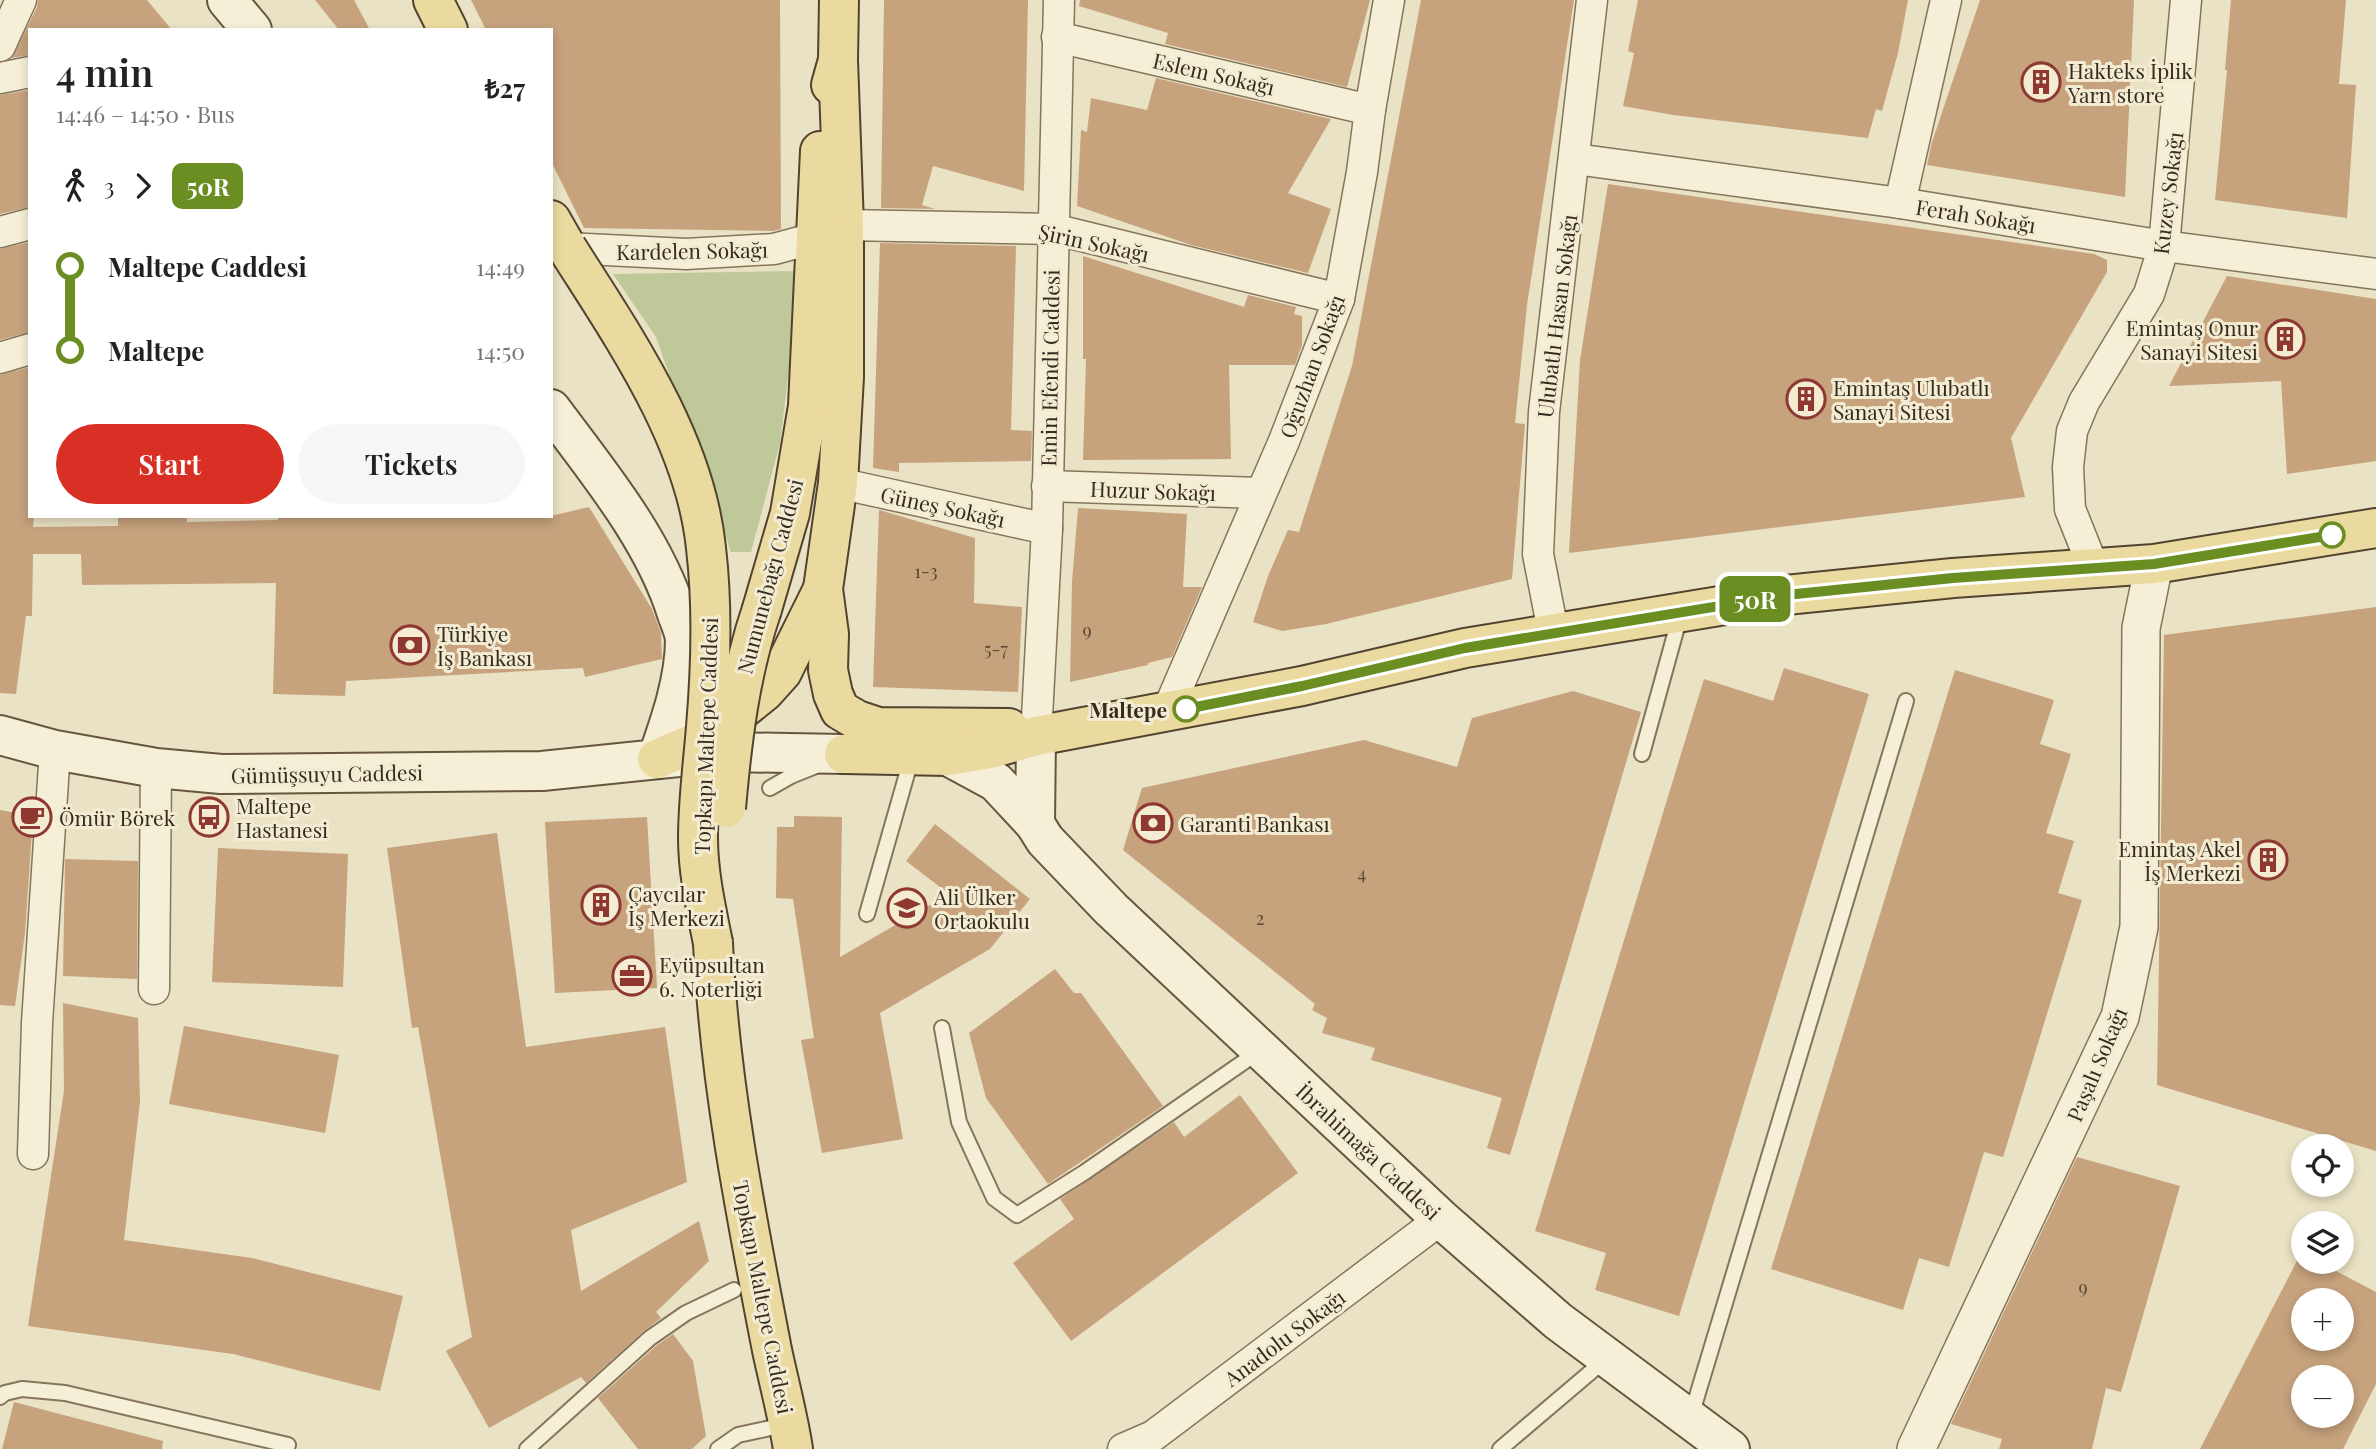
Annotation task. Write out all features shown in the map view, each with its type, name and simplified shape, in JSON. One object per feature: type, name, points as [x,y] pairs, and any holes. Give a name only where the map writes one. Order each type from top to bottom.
[{"type":"main road","points":[[433,0],[447,28]]},
{"type":"main road","name":"Numunebağı Caddesi","points":[[713,943],[722,868],[729,768],[742,680],[748,649],[790,513],[808,406],[815,296],[829,232],[823,117],[838,60],[839,0]]},
{"type":"main road","points":[[829,232],[844,377],[838,483],[822,589],[828,634],[828,670],[833,694],[840,710],[878,727],[1006,727],[1036,736]]},
{"type":"main road","name":"Topkapı Maltepe Caddesi","points":[[559,234],[637,360],[674,432],[692,483],[706,544],[711,633],[698,839],[702,886],[713,943],[746,1285],[791,1436]]},
{"type":"main road","points":[[553,412],[640,535],[662,573],[685,637],[681,673],[670,721],[657,759]]},
{"type":"main road","points":[[844,754],[930,756],[990,749],[1036,736],[1302,686],[1465,648],[1553,631],[1786,595],[1953,578],[2154,564],[2376,528]]},
{"type":"main road","points":[[657,759],[708,737],[764,692],[782,671],[822,589]]},
{"type":"main road","name":"Gümüşsuyu Caddesi","points":[[0,735],[55,750],[156,768],[221,774],[542,771],[727,752],[844,754]]},
{"type":"main road","points":[[1035,824],[1036,736]]},
{"type":"main road","name":"İbrahimağa Caddesi","points":[[930,756],[996,782],[1035,824],[1045,840],[1111,909],[1441,1219],[1558,1321],[1731,1449]]},
{"type":"street","points":[[0,46],[21,0]]},
{"type":"street","name":"Emin Efendi Caddesi","points":[[1036,736],[1047,529],[1059,0]]},
{"type":"street","name":"Oğuzhan Sokağı","points":[[1167,712],[1284,441],[1339,299],[1389,0]]},
{"type":"street","name":"Ulubatlı Hasan Sokağı","points":[[1553,631],[1538,554],[1543,438],[1592,0]]},
{"type":"street","points":[[1900,203],[1946,0]]},
{"type":"street","name":"Kuzey Sokağı","points":[[2094,569],[2070,509],[2068,467],[2072,431],[2084,402],[2149,294],[2164,246],[2186,0]]},
{"type":"street","name":"Eslem Sokağı","points":[[1057,37],[1370,110]]},
{"type":"street","points":[[0,78],[28,72]]},
{"type":"street","name":"Ferah Sokağı","points":[[1575,159],[1900,203],[2164,246],[2376,274]]},
{"type":"street","points":[[0,232],[28,225]]},
{"type":"street","name":"Şirin Sokağı","points":[[829,232],[1052,229],[1339,299]]},
{"type":"street","name":"Kardelen Sokağı","points":[[559,234],[686,254],[774,249],[829,232]]},
{"type":"street","points":[[0,358],[28,350]]},
{"type":"street","name":"Güneş Sokağı","points":[[838,483],[1047,529]]},
{"type":"street","name":"Huzur Sokağı","points":[[1047,486],[1260,493]]},
{"type":"street","name":"Paşalı Sokağı","points":[[1916,1449],[2120,1017],[2139,927],[2141,628],[2154,564]]},
{"type":"street","points":[[33,1154],[37,1023],[55,750]]},
{"type":"street","points":[[154,989],[156,768]]},
{"type":"street","name":"Anadolu Sokağı","points":[[1123,1449],[1153,1436],[1441,1219]]},
{"type":"lane","points":[[1642,754],[1681,611]]},
{"type":"lane","points":[[1690,1420],[1906,701]]},
{"type":"lane","points":[[770,788],[791,776],[844,754]]},
{"type":"lane","points":[[867,914],[930,756]]},
{"type":"lane","points":[[942,1028],[959,1122],[994,1198],[1017,1214],[1085,1172],[1261,1050]]},
{"type":"lane","points":[[527,1449],[650,1338],[685,1313],[746,1285]]},
{"type":"lane","points":[[1500,1449],[1607,1358]]},
{"type":"lane","points":[[0,1397],[22,1389],[65,1392],[288,1445]]},
{"type":"lane","points":[[718,1449],[738,1436],[791,1436]]},
{"type":"green space","points":[[801,271],[780,443],[751,552],[731,552],[656,337],[613,274]]},
{"type":"building","points":[[38,0],[147,0],[170,28],[28,28],[28,55],[12,58]]},
{"type":"building","points":[[315,0],[354,0],[369,28],[337,28]]},
{"type":"building","points":[[471,0],[780,0],[781,229],[584,228],[553,165],[553,28],[485,28]]},
{"type":"building","points":[[884,0],[1028,0],[1024,191],[933,166],[922,205],[935,209],[881,208]]},
{"type":"building","points":[[1080,0],[1370,0],[1347,87],[1165,44],[1168,33],[1079,6]]},
{"type":"building","points":[[1421,0],[1574,0],[1527,305],[1515,423],[1525,424],[1512,579],[1326,624],[1282,631],[1253,622],[1268,576],[1288,530],[1299,532],[1352,366]]},
{"type":"building","points":[[1638,0],[1908,0],[1898,53],[1882,111],[1876,109],[1868,138],[1673,115],[1623,106],[1634,53],[1628,51]]},
{"type":"building","name":"Hakteks İplik Yarn store","points":[[1980,0],[2134,0],[2125,197],[1927,165],[1932,142]]},
{"type":"building","points":[[2231,0],[2346,0],[2339,84],[2356,85],[2347,218],[2215,200]]},
{"type":"building","points":[[1156,78],[1331,119],[1288,193],[1331,209],[1308,273],[1191,245],[1077,206],[1081,130],[1087,132],[1091,98],[1147,110]]},
{"type":"building","points":[[28,90],[28,207],[0,214],[0,95]]},
{"type":"building","name":"Emintaş Ulubatlı Sanayi Sitesi","points":[[1608,184],[2094,254],[2107,260],[2107,272],[2011,438],[2025,497],[1569,553],[1580,360]]},
{"type":"building","points":[[28,242],[28,333],[0,340],[0,249]]},
{"type":"building","points":[[880,243],[1016,246],[1011,430],[1032,431],[1031,461],[899,463],[899,472],[873,468]]},
{"type":"building","points":[[1083,256],[1244,307],[1248,295],[1296,307],[1294,314],[1302,316],[1302,345],[1295,365],[1229,365],[1231,459],[1083,460],[1086,359],[1083,359]]},
{"type":"building","name":"Emintaş Onur Sanayi Sitesi","points":[[2227,276],[2376,299],[2376,461],[2287,474],[2281,381],[2169,386]]},
{"type":"building","points":[[28,368],[28,518],[34,518],[33,527],[118,526],[118,518],[187,518],[187,522],[278,518],[553,518],[553,516],[589,507],[652,609],[661,633],[662,659],[585,677],[583,668],[346,681],[345,696],[273,694],[276,583],[82,585],[81,554],[33,554],[32,616],[26,616],[16,694],[0,693],[0,375]]},
{"type":"building","points":[[1078,508],[1187,514],[1183,587],[1202,587],[1172,657],[1070,682],[1072,582]]},
{"type":"building","points":[[879,510],[975,538],[974,603],[1022,607],[1018,692],[873,687]]},
{"type":"building","name":"Emintaş Akel İş Merkezi","points":[[2376,607],[2376,1151],[2354,1144],[2354,1134],[2320,1134],[2157,1085],[2164,635]]},
{"type":"building","points":[[1784,668],[1869,694],[1679,1316],[1595,1290],[1606,1253],[1535,1231],[1704,679],[1773,701]]},
{"type":"building","points":[[1955,670],[2054,700],[2040,744],[2071,754],[2046,833],[2074,841],[2058,893],[2082,900],[2003,1157],[1984,1152],[1949,1267],[1919,1258],[1903,1310],[1771,1269]]},
{"type":"building","points":[[1573,691],[1641,712],[1510,1155],[1487,1148],[1502,1098],[1371,1060],[1375,1048],[1322,1033],[1327,1018],[1312,1010],[1315,1004],[1123,850],[1142,788],[1364,740],[1457,767],[1472,718]]},
{"type":"building","points":[[0,810],[33,816],[25,933],[15,1006],[0,1005]]},
{"type":"building","points":[[794,816],[842,817],[840,957],[949,894],[906,861],[935,824],[1030,899],[990,949],[880,1013],[903,1139],[822,1153],[801,1040],[814,1038],[793,899],[776,898],[777,827],[794,827]]},
{"type":"building","name":"Çaycılar İş Merkezi","points":[[647,817],[657,988],[555,993],[545,822]]},
{"type":"building","points":[[497,833],[526,1047],[665,1027],[687,1182],[571,1230],[581,1291],[699,1221],[709,1261],[656,1312],[661,1318],[586,1383],[581,1377],[489,1428],[446,1351],[472,1337],[418,1027],[412,1028],[387,848]]},
{"type":"building","points":[[218,848],[348,854],[343,987],[212,982]]},
{"type":"building","points":[[65,859],[138,861],[137,979],[63,976]]},
{"type":"building","points":[[1055,969],[1074,993],[1081,993],[1163,1106],[1048,1184],[986,1098],[969,1033]]},
{"type":"building","points":[[63,1003],[138,1018],[140,1102],[124,1240],[252,1258],[403,1296],[380,1391],[233,1354],[28,1326],[64,1091]]},
{"type":"building","points":[[184,1026],[339,1055],[325,1133],[169,1104]]},
{"type":"building","points":[[1240,1095],[1298,1173],[1071,1341],[1013,1263],[1074,1219],[1060,1199],[1174,1122],[1184,1137]]},
{"type":"building","points":[[2077,1157],[2180,1186],[2121,1392],[2106,1388],[2092,1449],[1999,1449],[2002,1439],[1951,1424]]},
{"type":"building","points":[[2291,1272],[2342,1274],[2376,1292],[2376,1384],[2354,1427],[2354,1365],[2291,1365],[2291,1428],[2354,1428],[2343,1449],[2200,1449]]},
{"type":"building","points":[[673,1334],[693,1361],[706,1436],[692,1449],[638,1449],[598,1398]]},
{"type":"building","points":[[14,1402],[163,1441],[162,1449],[2,1449]]},
{"type":"bus line","name":"50R","points":[[1186,709],[1553,631],[1786,595],[1953,578],[2154,564],[2332,535]]},
{"type":"place","name":"Hakteks İplik Yarn store","points":[[2041,82]]},
{"type":"place","name":"Emintaş Onur Sanayi Sitesi","points":[[2285,339]]},
{"type":"place","name":"Emintaş Ulubatlı Sanayi Sitesi","points":[[1806,399]]},
{"type":"place","name":"Türkiye İş Bankası","points":[[410,645]]},
{"type":"place","name":"Maltepe","points":[[1186,709]]},
{"type":"place","name":"Ömür Börek","points":[[32,817]]},
{"type":"place","name":"Maltepe Hastanesi","points":[[209,817]]},
{"type":"place","name":"Garanti Bankası","points":[[1153,823]]},
{"type":"place","name":"Emintaş Akel İş Merkezi","points":[[2268,860]]},
{"type":"place","name":"Çaycılar İş Merkezi","points":[[601,905]]},
{"type":"place","name":"Ali Ülker Ortaokulu","points":[[907,908]]},
{"type":"place","name":"Eyüpsultan 6. Noterliği","points":[[632,976]]}]
